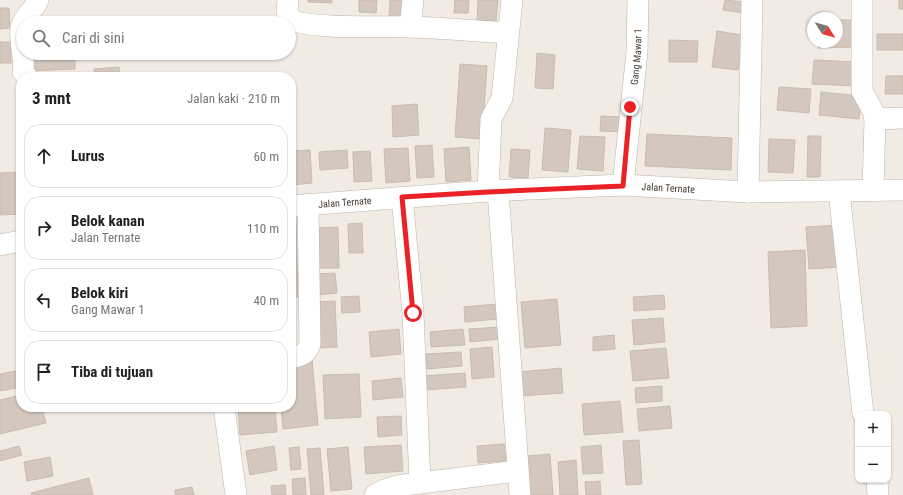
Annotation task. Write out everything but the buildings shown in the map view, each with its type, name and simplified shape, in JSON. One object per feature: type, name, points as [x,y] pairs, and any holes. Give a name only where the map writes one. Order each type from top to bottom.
[{"type":"street","points":[[25,16],[38,0]]},
{"type":"street","points":[[288,0],[287,10],[288,16]]},
{"type":"street","points":[[410,27],[412,0]]},
{"type":"street","points":[[512,0],[502,98],[491,119],[493,191],[520,495]]},
{"type":"street","name":"Gang Mawar 1","points":[[623,186],[637,52],[638,0]]},
{"type":"street","points":[[748,192],[752,0]]},
{"type":"street","points":[[862,0],[862,91],[873,111],[875,119],[872,191]]},
{"type":"street","points":[[296,22],[324,26],[410,27],[508,33]]},
{"type":"street","points":[[22,60],[23,72]]},
{"type":"street","points":[[875,119],[903,118]]},
{"type":"street","name":"Jalan Ternate","points":[[299,205],[493,191],[623,186],[748,192],[903,190]]},
{"type":"street","points":[[839,191],[863,411]]},
{"type":"street","points":[[402,197],[413,313],[420,483]]},
{"type":"street","points":[[296,356],[303,355],[308,350],[310,344],[299,205]]},
{"type":"street","points":[[0,245],[16,242]]},
{"type":"street","points":[[225,412],[236,495]]},
{"type":"street","points":[[375,495],[390,488],[517,471]]},
{"type":"street","points":[[877,483],[878,495]]},
{"type":"route","points":[[413,313],[402,197],[623,186],[630,107]]}]
